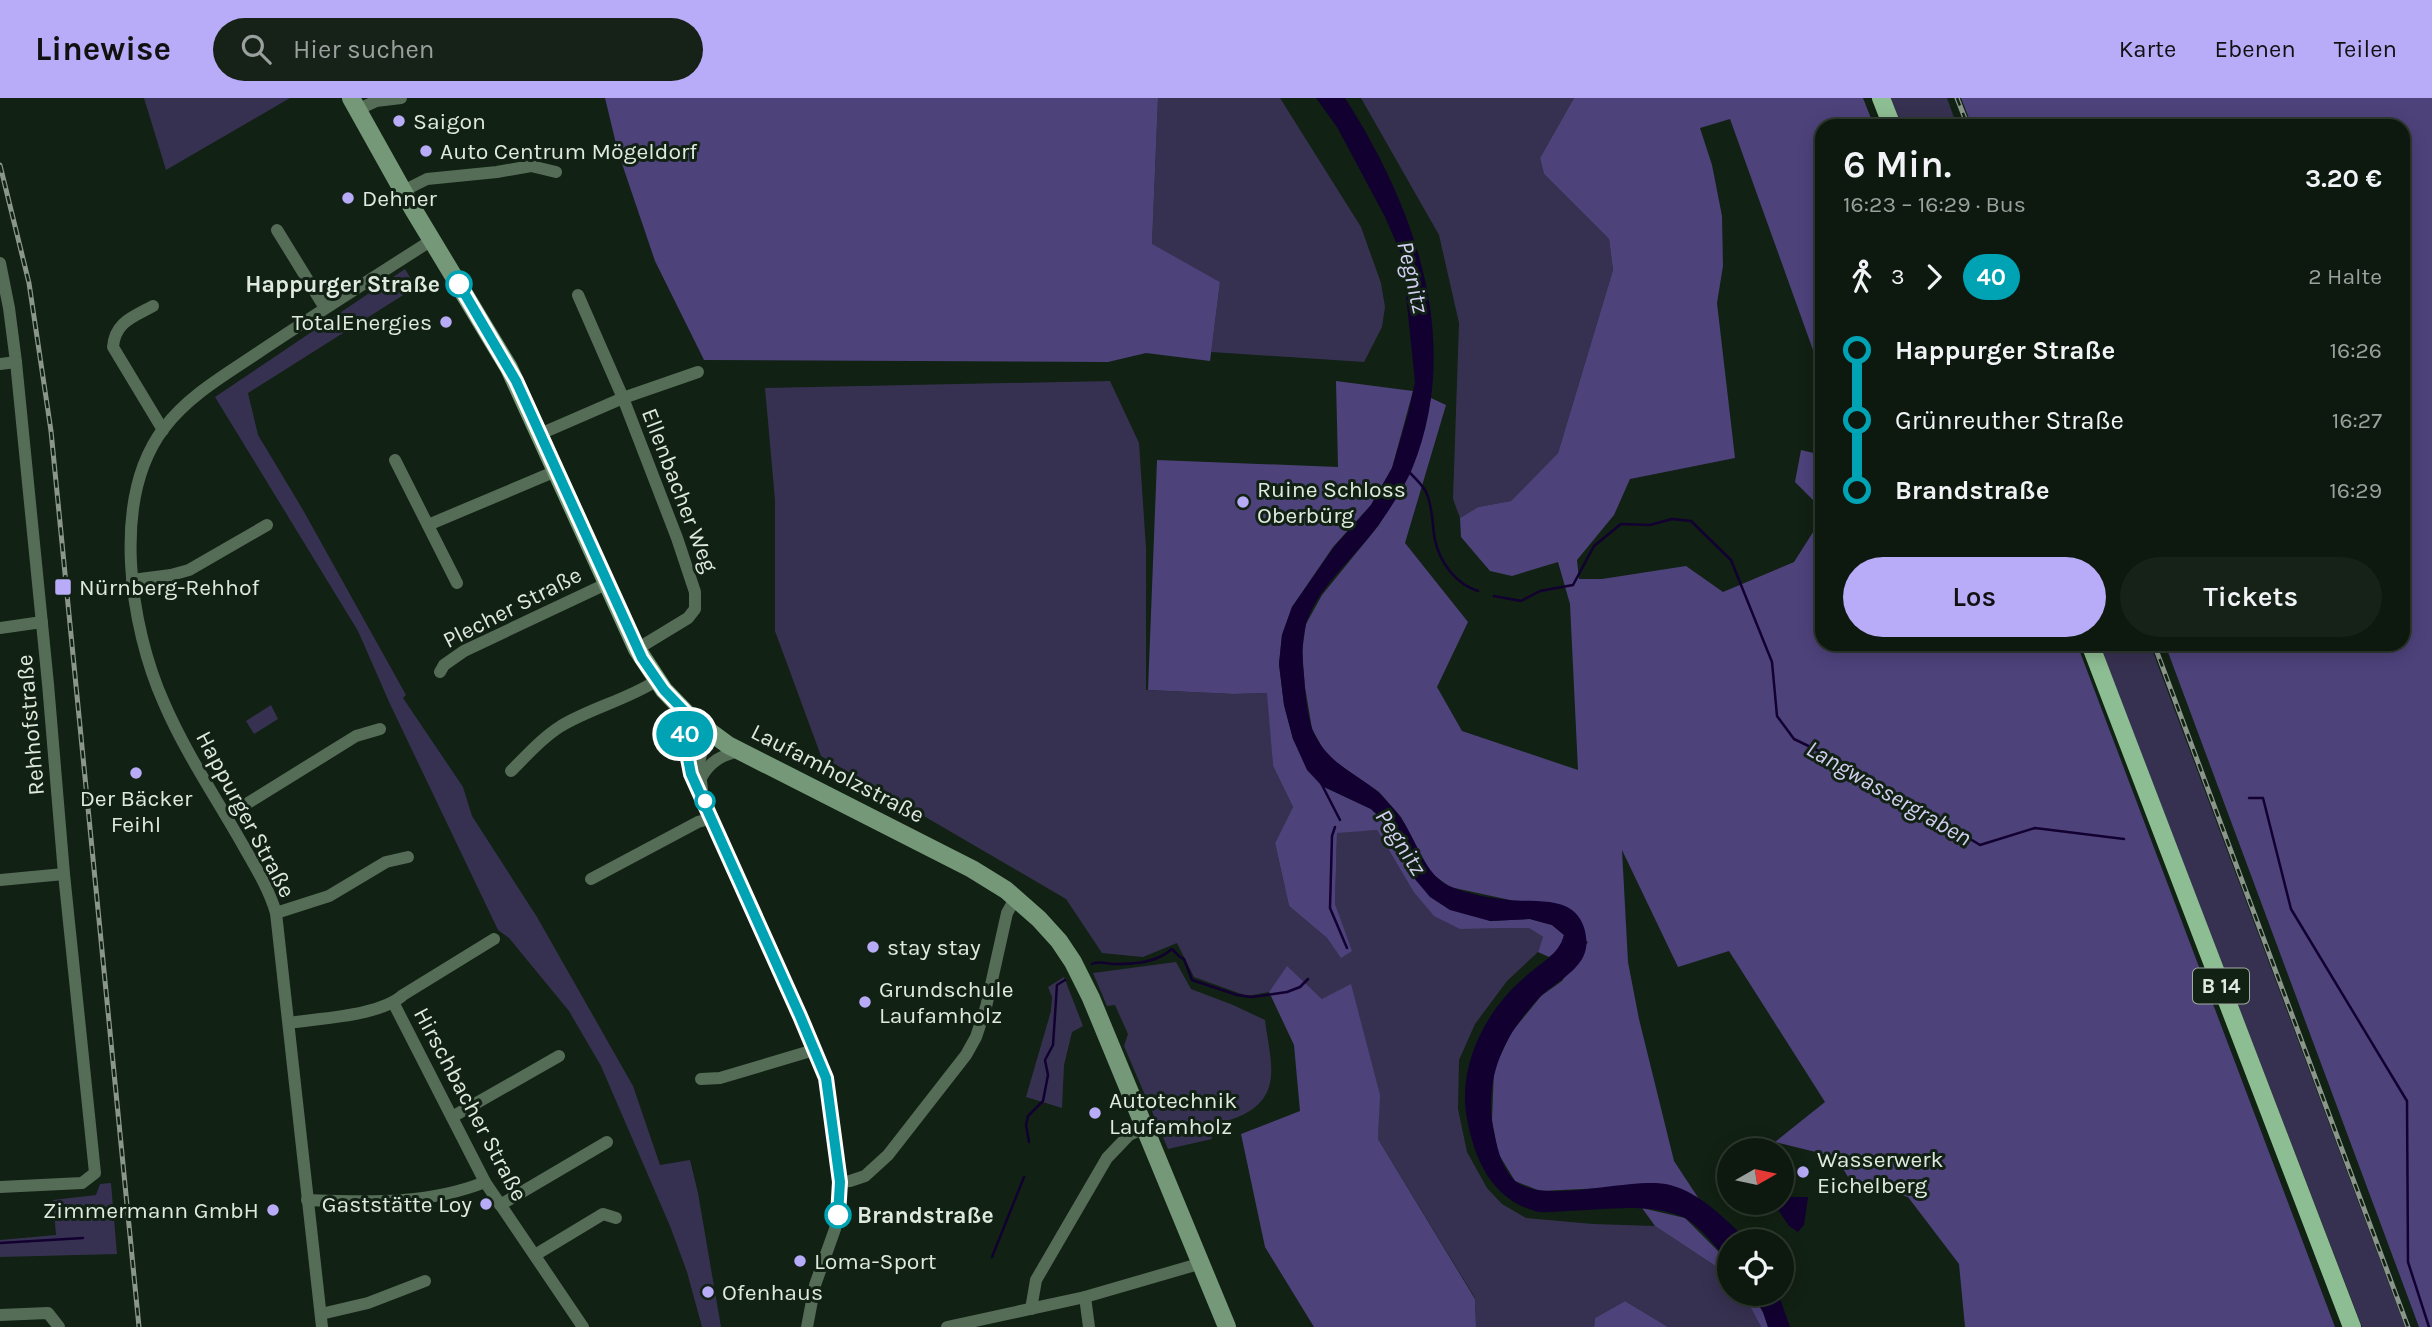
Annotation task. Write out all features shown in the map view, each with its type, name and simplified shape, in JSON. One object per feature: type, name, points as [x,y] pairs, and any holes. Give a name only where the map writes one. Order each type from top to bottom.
[{"type":"main road","points":[[1881,98],[1889,119]]},
{"type":"main road","name":"Laufamholzstraße","points":[[354,104],[403,191],[503,356],[606,584],[637,649],[656,681],[706,730],[740,751],[972,869],[1016,897],[1052,933],[1080,974],[1146,1127],[1227,1327]]},
{"type":"main road","name":"B 14","points":[[2093,651],[2352,1327]]},
{"type":"street","points":[[354,104],[401,98]]},
{"type":"street","points":[[403,191],[427,179],[531,166],[556,172]]},
{"type":"street","points":[[277,230],[325,308]]},
{"type":"street","name":"Happurger Straße","points":[[425,1281],[322,1324],[276,913],[265,886],[197,768],[164,704],[138,623],[132,580],[131,537],[139,481],[163,430],[185,405],[212,383],[432,240]]},
{"type":"street","name":"Rehhofstraße","points":[[0,262],[16,362],[95,1172],[82,1183],[0,1187]]},
{"type":"street","name":"Ellenbacher Weg","points":[[578,295],[623,398],[685,560],[696,601],[693,613],[688,618],[637,649]]},
{"type":"street","points":[[153,306],[122,324],[114,334],[113,347],[163,430]]},
{"type":"street","points":[[0,364],[16,362]]},
{"type":"street","points":[[540,434],[623,398],[698,372]]},
{"type":"street","points":[[395,460],[457,583]]},
{"type":"street","points":[[428,525],[556,471]]},
{"type":"street","points":[[132,580],[171,576],[189,570],[267,525]]},
{"type":"street","name":"Plecher Straße","points":[[440,672],[444,665],[464,651],[606,584]]},
{"type":"street","points":[[0,628],[42,622]]},
{"type":"street","points":[[511,771],[562,726],[638,692],[656,681]]},
{"type":"street","points":[[690,717],[685,732],[687,757],[694,781],[826,1078],[840,1182],[835,1229],[815,1285],[807,1327]]},
{"type":"street","points":[[227,816],[356,736],[380,729]]},
{"type":"street","points":[[703,797],[700,756],[706,730]]},
{"type":"street","points":[[701,779],[713,762],[723,755],[740,751]]},
{"type":"street","points":[[592,879],[698,822],[712,818]]},
{"type":"street","points":[[276,913],[329,896],[386,862],[408,856]]},
{"type":"street","points":[[0,880],[64,874]]},
{"type":"street","points":[[840,1182],[865,1176],[887,1155],[966,1055],[981,1022],[1007,913],[1016,897]]},
{"type":"street","points":[[289,1023],[394,1004],[403,995],[494,939]]},
{"type":"street","name":"Hirschbacher Straße","points":[[394,1004],[485,1182],[558,1286],[583,1327]]},
{"type":"street","points":[[701,1079],[720,1078],[814,1049]]},
{"type":"street","points":[[452,1117],[559,1056]]},
{"type":"street","points":[[1031,1309],[1037,1280],[1107,1158],[1129,1135],[1146,1127]]},
{"type":"street","points":[[500,1205],[607,1142]]},
{"type":"street","points":[[307,1200],[379,1203],[400,1201],[468,1189],[485,1182]]},
{"type":"street","points":[[534,1255],[603,1214],[616,1218]]},
{"type":"street","points":[[947,1327],[1085,1297],[1202,1263]]},
{"type":"street","points":[[1085,1297],[1088,1327]]},
{"type":"street","points":[[0,1315],[48,1313],[59,1327]]},
{"type":"shaded area","points":[[144,98],[290,98],[166,170]]},
{"type":"shaded area","points":[[605,98],[1158,98],[1152,244],[1220,282],[1210,361],[1146,353],[1108,362],[704,360],[655,261],[618,152]]},
{"type":"shaded area","points":[[1158,98],[1280,98],[1361,227],[1381,283],[1385,307],[1382,327],[1364,362],[1211,352],[1220,282],[1152,245]]},
{"type":"shaded area","points":[[1361,98],[1574,98],[1540,158],[1544,174],[1609,239],[1613,270],[1558,453],[1511,501],[1478,507],[1460,518],[1453,499],[1459,323],[1439,235]]},
{"type":"shaded area","points":[[1574,98],[1863,98],[1871,119],[1815,119],[1815,356],[1730,119],[1700,128],[1712,165],[1722,216],[1723,266],[1717,303],[1735,458],[1630,479],[1614,515],[1577,560],[1579,579],[1602,579],[1686,566],[1723,592],[1794,562],[1815,529],[1815,651],[2080,651],[2335,1327],[1965,1327],[1959,1264],[1908,1197],[1848,1177],[1836,1157],[1794,1147],[1794,1138],[1780,1138],[1825,1102],[1729,951],[1678,967],[1622,850],[1628,962],[1639,1019],[1674,1161],[1699,1199],[1669,1185],[1540,1191],[1515,1181],[1498,1153],[1492,1120],[1494,1069],[1511,1033],[1541,996],[1562,981],[1588,942],[1510,900],[1450,887],[1431,873],[1401,817],[1379,792],[1327,756],[1312,729],[1302,651],[1306,624],[1322,595],[1379,525],[1410,473],[1431,398],[1446,405],[1405,543],[1468,622],[1437,687],[1462,731],[1578,770],[1570,604],[1558,562],[1512,576],[1490,571],[1461,537],[1460,518],[1478,507],[1511,501],[1558,453],[1613,270],[1609,239],[1544,174],[1540,158]]},
{"type":"shaded area","points":[[1889,98],[1947,98],[1954,119],[1896,119]]},
{"type":"shaded area","points":[[1961,98],[2432,98],[2432,1327],[2419,1327],[2168,651],[2410,651],[2410,119],[1969,119]]},
{"type":"shaded area","points":[[405,269],[416,287],[248,393],[258,435],[406,695],[403,698],[463,787],[472,816],[537,917],[633,1086],[660,1165],[690,1160],[721,1327],[702,1327],[687,1272],[670,1226],[601,1066],[569,1011],[509,938],[498,930],[358,631],[215,397]]},
{"type":"shaded area","points":[[1110,381],[1139,443],[1146,548],[1146,690],[1268,693],[1273,766],[1293,807],[1275,843],[1289,906],[1327,938],[1341,957],[1335,904],[1337,832],[1377,830],[1413,891],[1460,929],[1529,928],[1543,937],[1538,952],[1507,981],[1475,1024],[1459,1060],[1458,1109],[1467,1152],[1487,1188],[1502,1204],[1526,1218],[1655,1226],[1717,1267],[1717,1306],[1750,1306],[1761,1327],[1668,1327],[1625,1301],[1595,1318],[1594,1327],[1476,1327],[1475,1298],[1378,1139],[1379,1095],[1322,999],[1287,967],[1269,992],[1247,996],[1194,977],[1177,943],[1143,957],[1102,953],[1066,899],[821,756],[775,631],[775,500],[765,388]]},
{"type":"shaded area","points":[[1336,381],[1413,391],[1392,468],[1371,505],[1333,547],[1292,607],[1282,635],[1279,664],[1284,705],[1293,739],[1322,786],[1371,809],[1385,822],[1414,878],[1490,921],[1530,919],[1552,925],[1564,935],[1560,949],[1549,957],[1538,952],[1543,937],[1529,928],[1460,929],[1434,916],[1413,891],[1377,830],[1337,833],[1335,904],[1352,951],[1341,958],[1327,938],[1289,906],[1275,843],[1293,807],[1273,766],[1267,693],[1148,690],[1157,460],[1338,467]]},
{"type":"shaded area","points":[[1801,450],[1815,453],[1815,502],[1795,482]]},
{"type":"shaded area","points":[[2102,651],[2153,651],[2405,1327],[2362,1327]]},
{"type":"shaded area","points":[[271,705],[278,719],[254,734],[246,721]]},
{"type":"shaded area","points":[[1176,962],[1191,989],[1265,1020],[1271,1076],[1263,1099],[1253,1109],[1235,1118],[1210,1124],[1212,1139],[1168,1149],[1124,1046],[1128,1034],[1115,1005],[1107,1006],[1093,973]]},
{"type":"shaded area","points":[[1287,966],[1322,999],[1351,984],[1380,1095],[1378,1139],[1475,1299],[1476,1327],[1314,1327],[1265,1247],[1241,1134],[1300,1111],[1294,1045],[1269,992]]},
{"type":"shaded area","points":[[1064,977],[1083,1026],[1072,1032],[1064,1065],[1062,1108],[1026,1097],[1051,1011],[1052,997],[1048,987]]},
{"type":"shaded area","points":[[111,1183],[117,1254],[0,1257],[0,1240],[56,1235],[53,1200],[96,1195],[100,1184]]},
{"type":"shaded area","points":[[1642,1208],[1685,1218],[1717,1250],[1717,1267],[1655,1226]]},
{"type":"shaded area","points":[[1625,1301],[1668,1327],[1594,1327],[1595,1318]]},
{"type":"shaded area","points":[[1750,1306],[1759,1306],[1763,1312],[1768,1327],[1761,1327]]},
{"type":"water","name":"Pegnitz","points":[[1316,98],[1345,98],[1392,184],[1411,230],[1424,277],[1432,325],[1433,373],[1427,421],[1409,475],[1379,524],[1317,600],[1305,628],[1303,670],[1313,731],[1332,758],[1376,790],[1398,814],[1428,866],[1443,883],[1488,897],[1558,904],[1572,910],[1582,922],[1586,937],[1583,957],[1571,972],[1540,997],[1517,1025],[1507,1041],[1495,1074],[1491,1109],[1493,1128],[1505,1168],[1513,1179],[1526,1187],[1544,1191],[1653,1183],[1670,1185],[1692,1194],[1735,1229],[1717,1229],[1717,1248],[1695,1225],[1669,1212],[1625,1208],[1539,1212],[1519,1205],[1495,1185],[1479,1159],[1466,1113],[1467,1075],[1472,1056],[1488,1021],[1499,1005],[1511,990],[1558,948],[1564,935],[1552,925],[1530,919],[1490,921],[1450,910],[1430,897],[1414,878],[1385,822],[1371,809],[1322,786],[1307,770],[1293,739],[1284,705],[1279,664],[1282,635],[1292,607],[1334,547],[1371,505],[1392,468],[1415,382],[1402,256],[1385,217],[1337,127]]},
{"type":"water","points":[[1794,1197],[1808,1197],[1804,1225],[1798,1232],[1789,1226],[1782,1215],[1794,1215]]},
{"type":"water","points":[[1759,1306],[1783,1306],[1790,1327],[1768,1327]]},
{"type":"waterway","name":"Langwassergraben","points":[[1408,471],[1428,497],[1437,549],[1445,564],[1456,578],[1478,591]]},
{"type":"waterway","name":"Langwassergraben","points":[[1494,596],[1521,601],[1540,591],[1573,585],[1594,546],[1621,524],[1650,525],[1672,519],[1691,521],[1731,560],[1772,662],[1777,716],[1794,739],[1854,768],[1980,845],[2035,828],[2124,839]]},
{"type":"waterway","points":[[1321,783],[1340,820]]},
{"type":"waterway","name":"Langwassergraben","points":[[2249,798],[2263,798],[2291,909],[2407,1101],[2408,1262],[2429,1327]]},
{"type":"waterway","points":[[1335,827],[1332,836],[1330,908],[1347,948]]},
{"type":"waterway","points":[[1092,964],[1145,962],[1172,949],[1184,959],[1192,980],[1237,995],[1252,997],[1287,992],[1300,987],[1308,979]]},
{"type":"waterway","points":[[1029,1142],[1026,1125],[1028,1116],[1043,1101],[1048,1075],[1045,1060],[1053,1045],[1057,985],[1065,980]]},
{"type":"waterway","points":[[992,1257],[1024,1177]]},
{"type":"waterway","points":[[0,1243],[83,1238]]},
{"type":"railway","points":[[1957,98],[1965,119]]},
{"type":"railway","points":[[0,165],[29,283],[51,431],[139,1327]]},
{"type":"railway","points":[[2157,651],[2408,1327]]},
{"type":"bus line","name":"40","points":[[459,284],[516,381],[606,584],[642,658],[671,699],[690,717],[684,738],[691,774],[826,1078],[840,1182],[838,1215]]},
{"type":"place","name":"Saigon","points":[[399,121]]},
{"type":"place","name":"Auto Centrum Mögeldorf","points":[[426,151]]},
{"type":"place","name":"Dehner","points":[[348,198]]},
{"type":"place","name":"Happurger Straße","points":[[459,284]]},
{"type":"place","name":"TotalEnergies","points":[[446,322]]},
{"type":"place","name":"Ruine Schloss Oberbürg","points":[[1243,502]]},
{"type":"place","name":"Nürnberg-Rehhof","points":[[63,587]]},
{"type":"place","name":"Der Bäcker Feihl","points":[[136,773]]},
{"type":"place","name":"stay stay","points":[[873,947]]},
{"type":"place","name":"Grundschule Laufamholz","points":[[865,1002]]},
{"type":"place","name":"Autotechnik Laufamholz","points":[[1095,1113]]},
{"type":"place","name":"Wasserwerk Eichelberg","points":[[1803,1172]]},
{"type":"place","name":"Gaststätte Loy","points":[[486,1204]]},
{"type":"place","name":"Zimmermann GmbH","points":[[273,1210]]},
{"type":"place","name":"Brandstraße","points":[[838,1215]]},
{"type":"place","name":"Loma-Sport","points":[[800,1261]]},
{"type":"place","name":"Ofenhaus","points":[[708,1292]]}]
